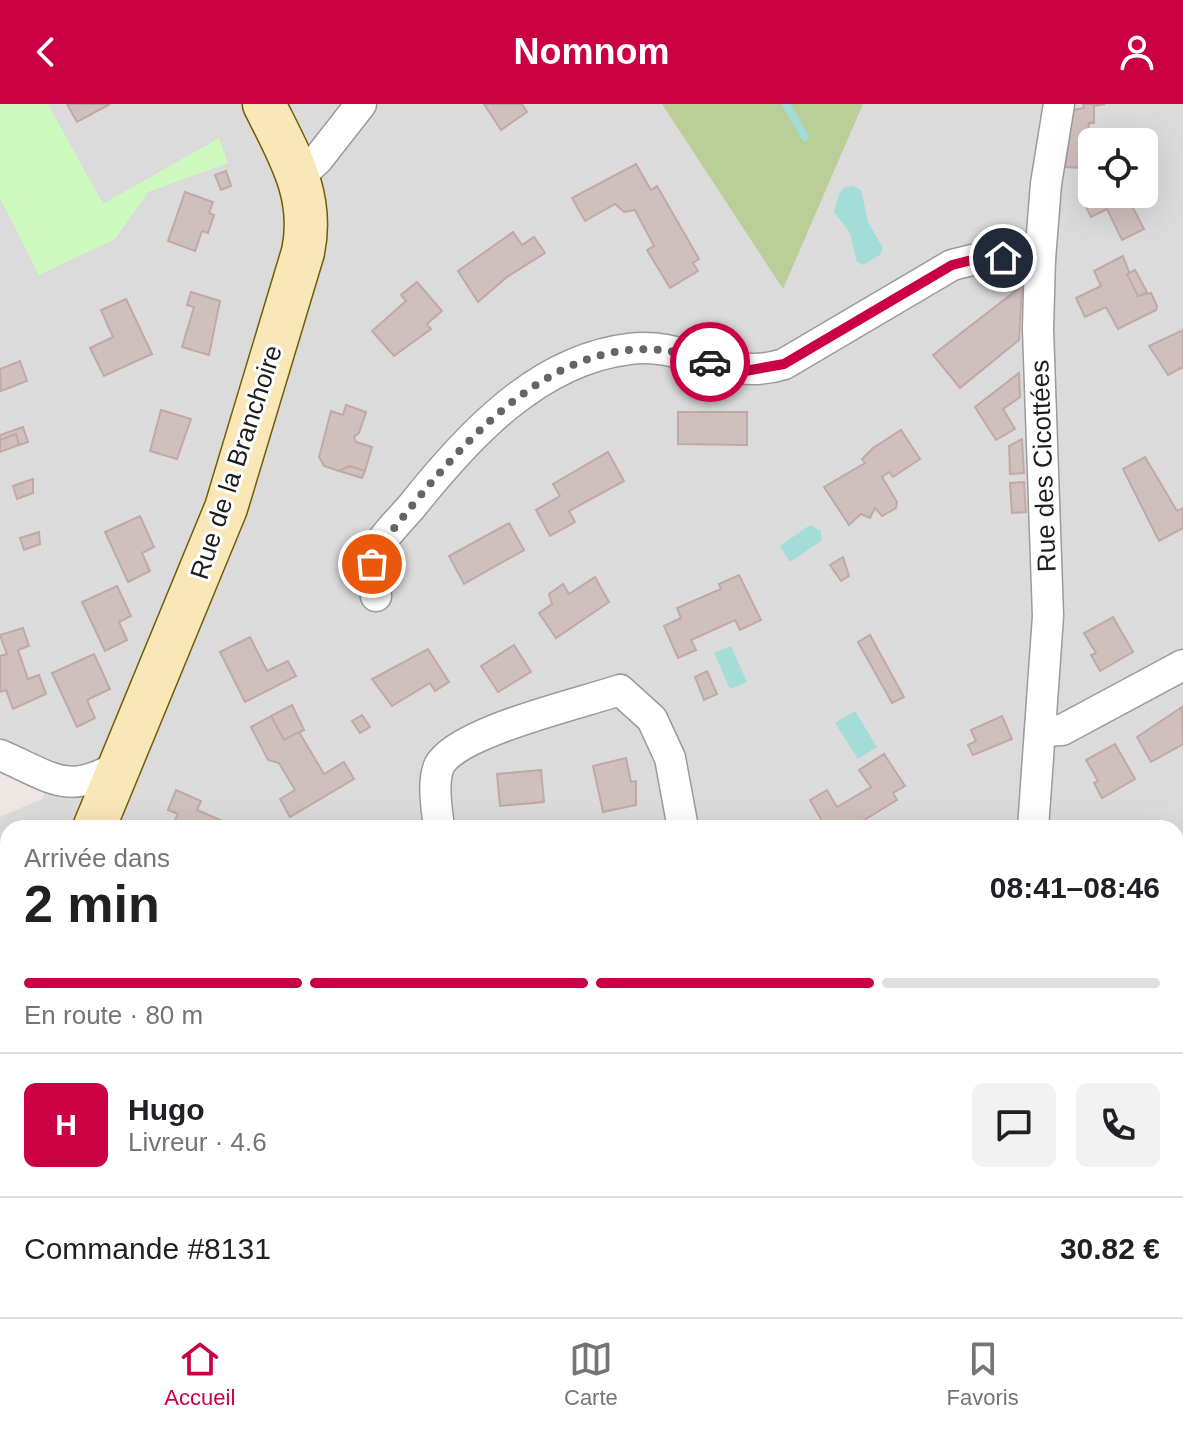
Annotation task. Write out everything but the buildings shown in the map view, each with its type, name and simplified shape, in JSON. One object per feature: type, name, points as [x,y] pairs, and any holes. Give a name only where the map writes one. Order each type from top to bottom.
[{"type":"main road","name":"Rue de la Branchoire","points":[[97,820],[217,535],[306,240],[307,216],[300,176],[264,104]]},
{"type":"street","points":[[300,176],[327,148],[361,104]]},
{"type":"street","name":"Rue des Cicottées","points":[[1034,820],[1048,616],[1048,543],[1039,358],[1040,259],[1046,184],[1059,104]]},
{"type":"street","points":[[376,596],[372,574],[374,554],[445,464],[504,407],[559,373],[611,352],[647,347],[675,350],[734,370],[770,369],[784,364],[952,265],[984,257],[1040,259]]},
{"type":"street","points":[[1040,731],[1062,730],[1183,665]]},
{"type":"street","points":[[439,820],[438,769],[446,755],[494,729],[620,690],[652,719],[670,758],[682,820]]},
{"type":"street","points":[[0,755],[74,784],[96,780],[120,765]]},
{"type":"shaded area","points":[[0,104],[1183,104],[1183,820],[0,820],[0,817],[42,799],[51,777],[0,755]]},
{"type":"green space","points":[[0,104],[48,104],[103,204],[219,138],[228,163],[148,192],[115,239],[39,275],[0,198]]},
{"type":"green space","points":[[662,104],[863,104],[783,289]]},
{"type":"water","points":[[853,186],[861,190],[868,222],[883,248],[880,255],[863,265],[857,262],[850,233],[834,212],[839,194],[845,187]]},
{"type":"water","points":[[810,525],[821,531],[821,541],[790,562],[780,546]]},
{"type":"water","points":[[731,646],[747,682],[730,689],[714,653]]},
{"type":"water","points":[[855,711],[877,747],[858,759],[835,723]]},
{"type":"waterway","points":[[786,104],[805,137]]},
{"type":"way so far","points":[[372,564],[374,554],[445,464],[504,407],[535,386],[584,361],[630,349],[675,350],[710,362]]},
{"type":"route","points":[[710,362],[734,370],[770,369],[784,364],[952,265],[984,257],[1003,258]]}]
